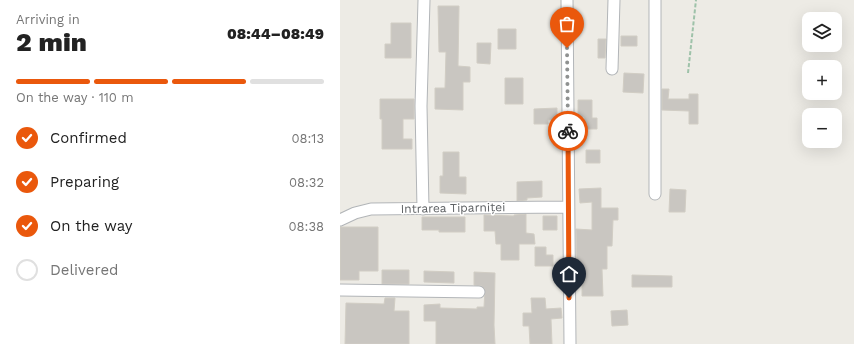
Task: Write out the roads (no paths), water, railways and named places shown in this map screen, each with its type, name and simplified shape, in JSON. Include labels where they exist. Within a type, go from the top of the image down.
[{"type":"street","points":[[423,209],[421,106],[424,0]]},
{"type":"street","points":[[567,0],[570,344]]},
{"type":"street","points":[[612,69],[614,0]]},
{"type":"street","points":[[655,0],[655,194]]},
{"type":"street","name":"Intrarea Tiparniței","points":[[340,220],[355,213],[371,209],[568,207]]},
{"type":"street","points":[[340,290],[479,292]]}]
